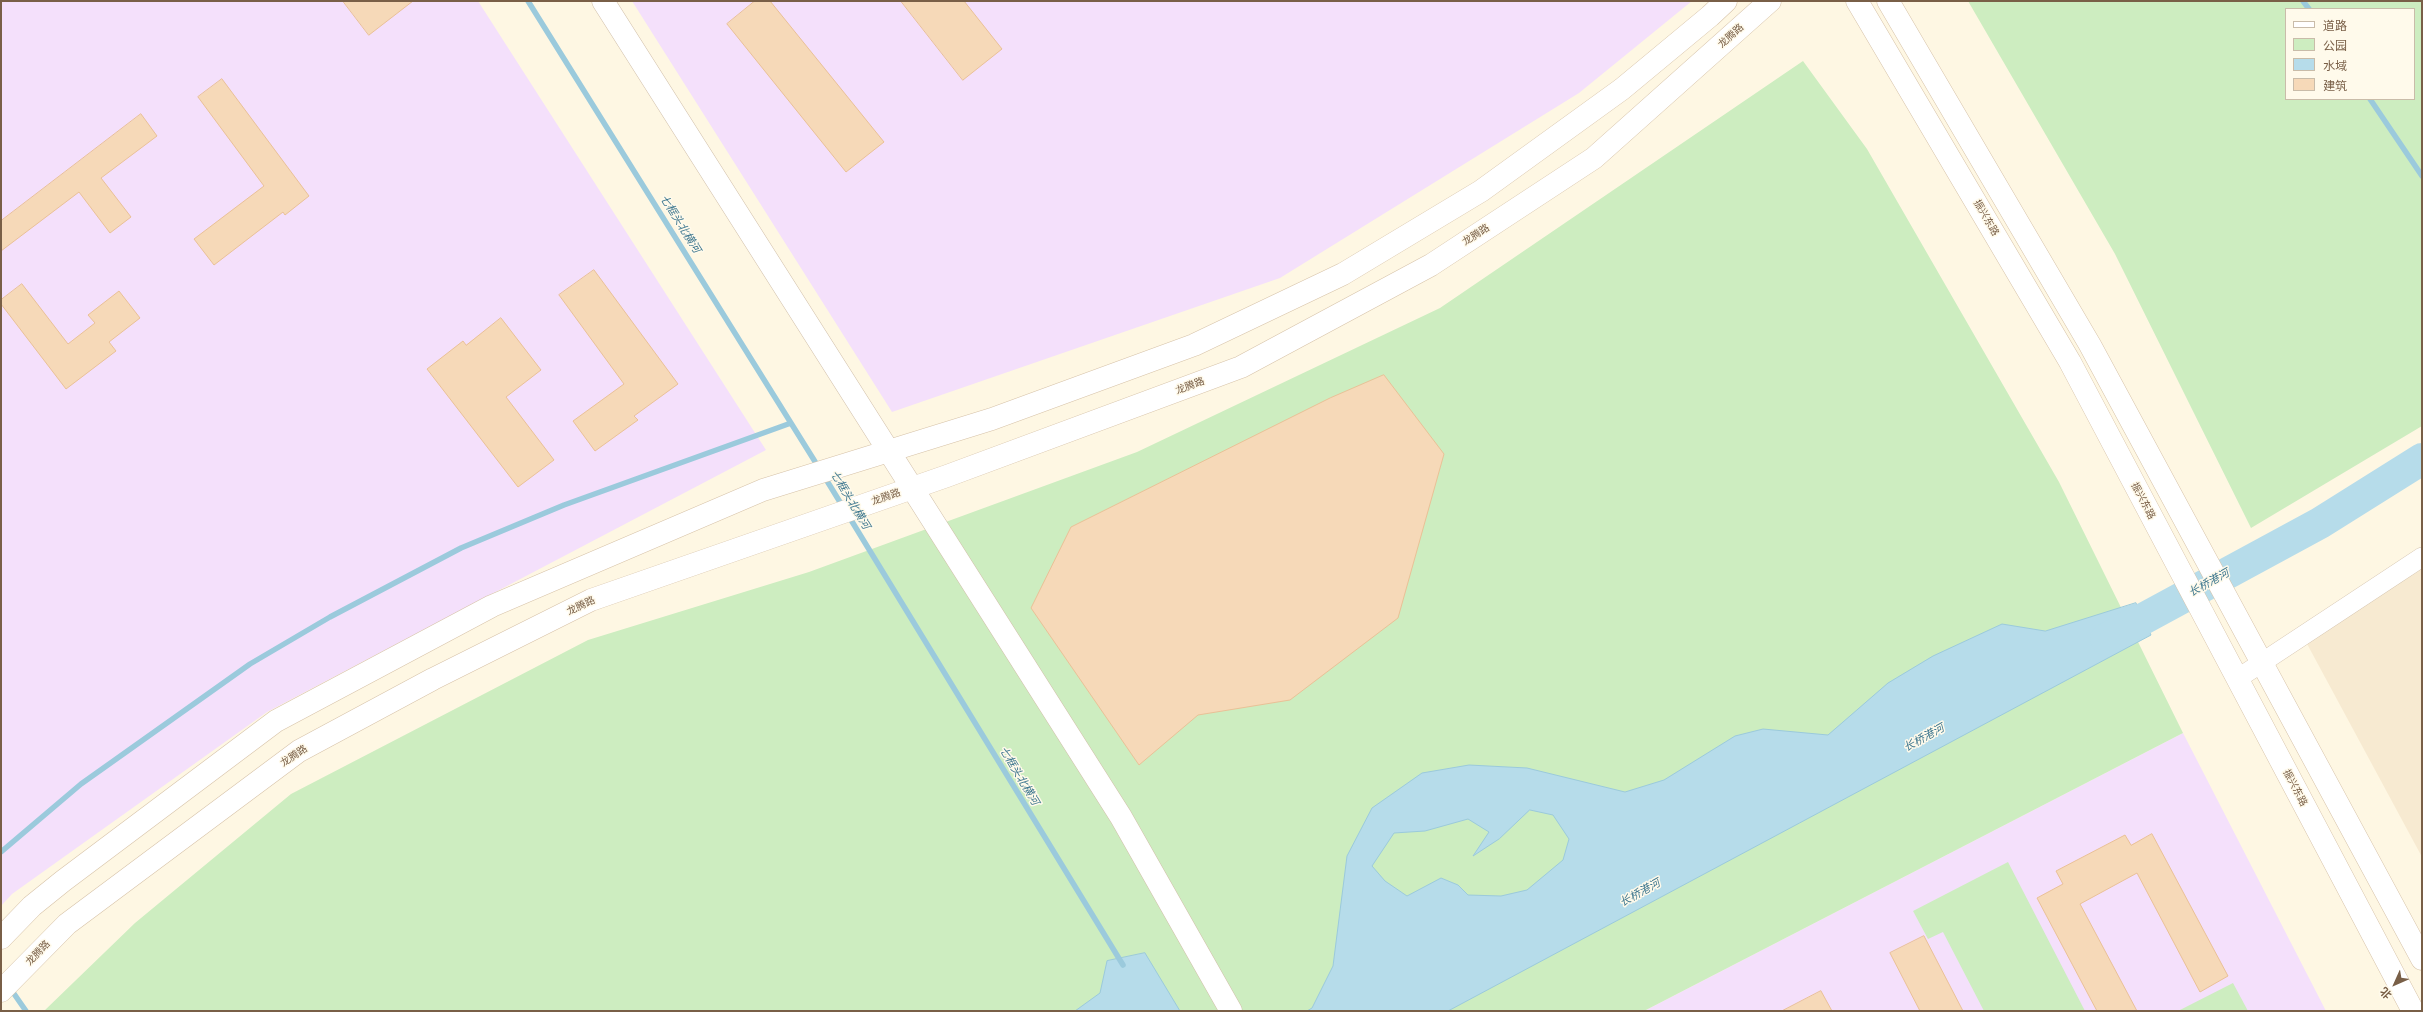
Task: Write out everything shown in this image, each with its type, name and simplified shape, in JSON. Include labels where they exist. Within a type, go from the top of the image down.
[{"type":"main road","points":[[603,1],[886,452],[1121,817],[1231,1011]]},
{"type":"main road","points":[[1,938],[32,906],[276,721],[492,606],[763,490],[992,419],[1194,345],[1342,274],[1481,191],[1622,89],[1726,1]]},
{"type":"main road","name":"龙腾路","points":[[1,991],[67,924],[299,751],[434,679],[591,600],[910,489],[1241,367],[1431,266],[1594,158],[1770,1]]},
{"type":"main road","name":"振兴东路","points":[[1857,1],[2070,362],[2413,1011]]},
{"type":"main road","points":[[1888,1],[2090,345],[2422,959]]},
{"type":"street","points":[[2237,679],[2422,557]]},
{"type":"shaded area","points":[[1,1],[478,1],[766,450],[267,712],[12,894],[1,906]]},
{"type":"shaded area","points":[[632,1],[1692,1],[1579,93],[1280,278],[892,412]]},
{"type":"shaded area","points":[[2422,569],[2422,857],[2306,642]]},
{"type":"shaded area","points":[[2183,733],[2326,1011],[1644,1011]]},
{"type":"green space","points":[[1968,1],[2422,1],[2422,426],[2251,528],[2115,254]]},
{"type":"green space","points":[[1803,61],[1867,149],[2059,482],[2183,733],[1644,1011],[44,1011],[135,923],[291,794],[588,640],[809,572],[1137,452],[1440,308]]},
{"type":"green space","points":[[2008,862],[2085,1011],[1984,1011],[1943,932],[1928,939],[1913,911]]},
{"type":"green space","points":[[2233,983],[2248,1011],[2178,1011]]},
{"type":"water","points":[[2136,603],[2151,635],[1448,1011],[1307,1011],[1312,1008],[1333,966],[1347,856],[1372,808],[1422,773],[1469,765],[1527,768],[1625,792],[1664,780],[1735,736],[1763,729],[1828,735],[1888,683],[1933,656],[2002,624],[2045,631]],"holes":[[[1530,810],[1553,815],[1569,839],[1563,860],[1527,890],[1501,896],[1468,895],[1458,885],[1441,878],[1407,896],[1385,881],[1372,866],[1394,833],[1425,831],[1468,819],[1489,832],[1473,856],[1499,839]]]},
{"type":"water","points":[[1145,953],[1180,1011],[1075,1011],[1100,993],[1107,961]]},
{"type":"building","points":[[343,1],[413,1],[369,35]]},
{"type":"building","points":[[755,1],[770,1],[884,142],[846,172],[727,24]]},
{"type":"building","points":[[901,1],[964,1],[1002,49],[963,80]]},
{"type":"building","points":[[222,79],[309,196],[285,215],[283,212],[214,265],[194,239],[264,186],[198,97]]},
{"type":"building","points":[[141,114],[157,136],[101,178],[131,217],[110,233],[79,192],[1,251],[1,221]]},
{"type":"building","points":[[594,270],[678,384],[634,416],[638,420],[595,451],[573,421],[624,384],[559,295]]},
{"type":"building","points":[[22,284],[68,344],[95,323],[88,315],[119,291],[140,318],[109,342],[116,351],[66,389],[1,304],[1,300]]},
{"type":"building","points":[[501,318],[541,370],[506,397],[554,460],[518,487],[427,369],[463,341],[466,345]]},
{"type":"building","points":[[1384,375],[1444,454],[1398,618],[1290,700],[1198,715],[1139,765],[1031,608],[1071,527],[1330,398]]},
{"type":"building","points":[[2152,834],[2228,976],[2200,992],[2137,873],[2080,904],[2137,1011],[2097,1011],[2037,898],[2063,884],[2056,871],[2125,835],[2131,845]]},
{"type":"building","points":[[1924,936],[1963,1011],[1920,1011],[1890,953]]},
{"type":"building","points":[[1821,991],[1832,1011],[1782,1011]]},
{"type":"waterway","name":"七框头北横河","points":[[528,1],[819,468]]},
{"type":"waterway","points":[[2303,1],[2308,8]]},
{"type":"waterway","points":[[2371,100],[2422,176]]},
{"type":"waterway","points":[[1,852],[81,784],[250,664],[330,617],[461,548],[564,505],[791,423]]},
{"type":"waterway","name":"长桥港河","points":[[2106,639],[2320,523],[2422,459]]},
{"type":"waterway","name":"七框头北横河","points":[[824,476],[843,507]]},
{"type":"waterway","name":"七框头北横河","points":[[848,515],[1123,965]]},
{"type":"waterway","points":[[10,988],[26,1011]]}]
